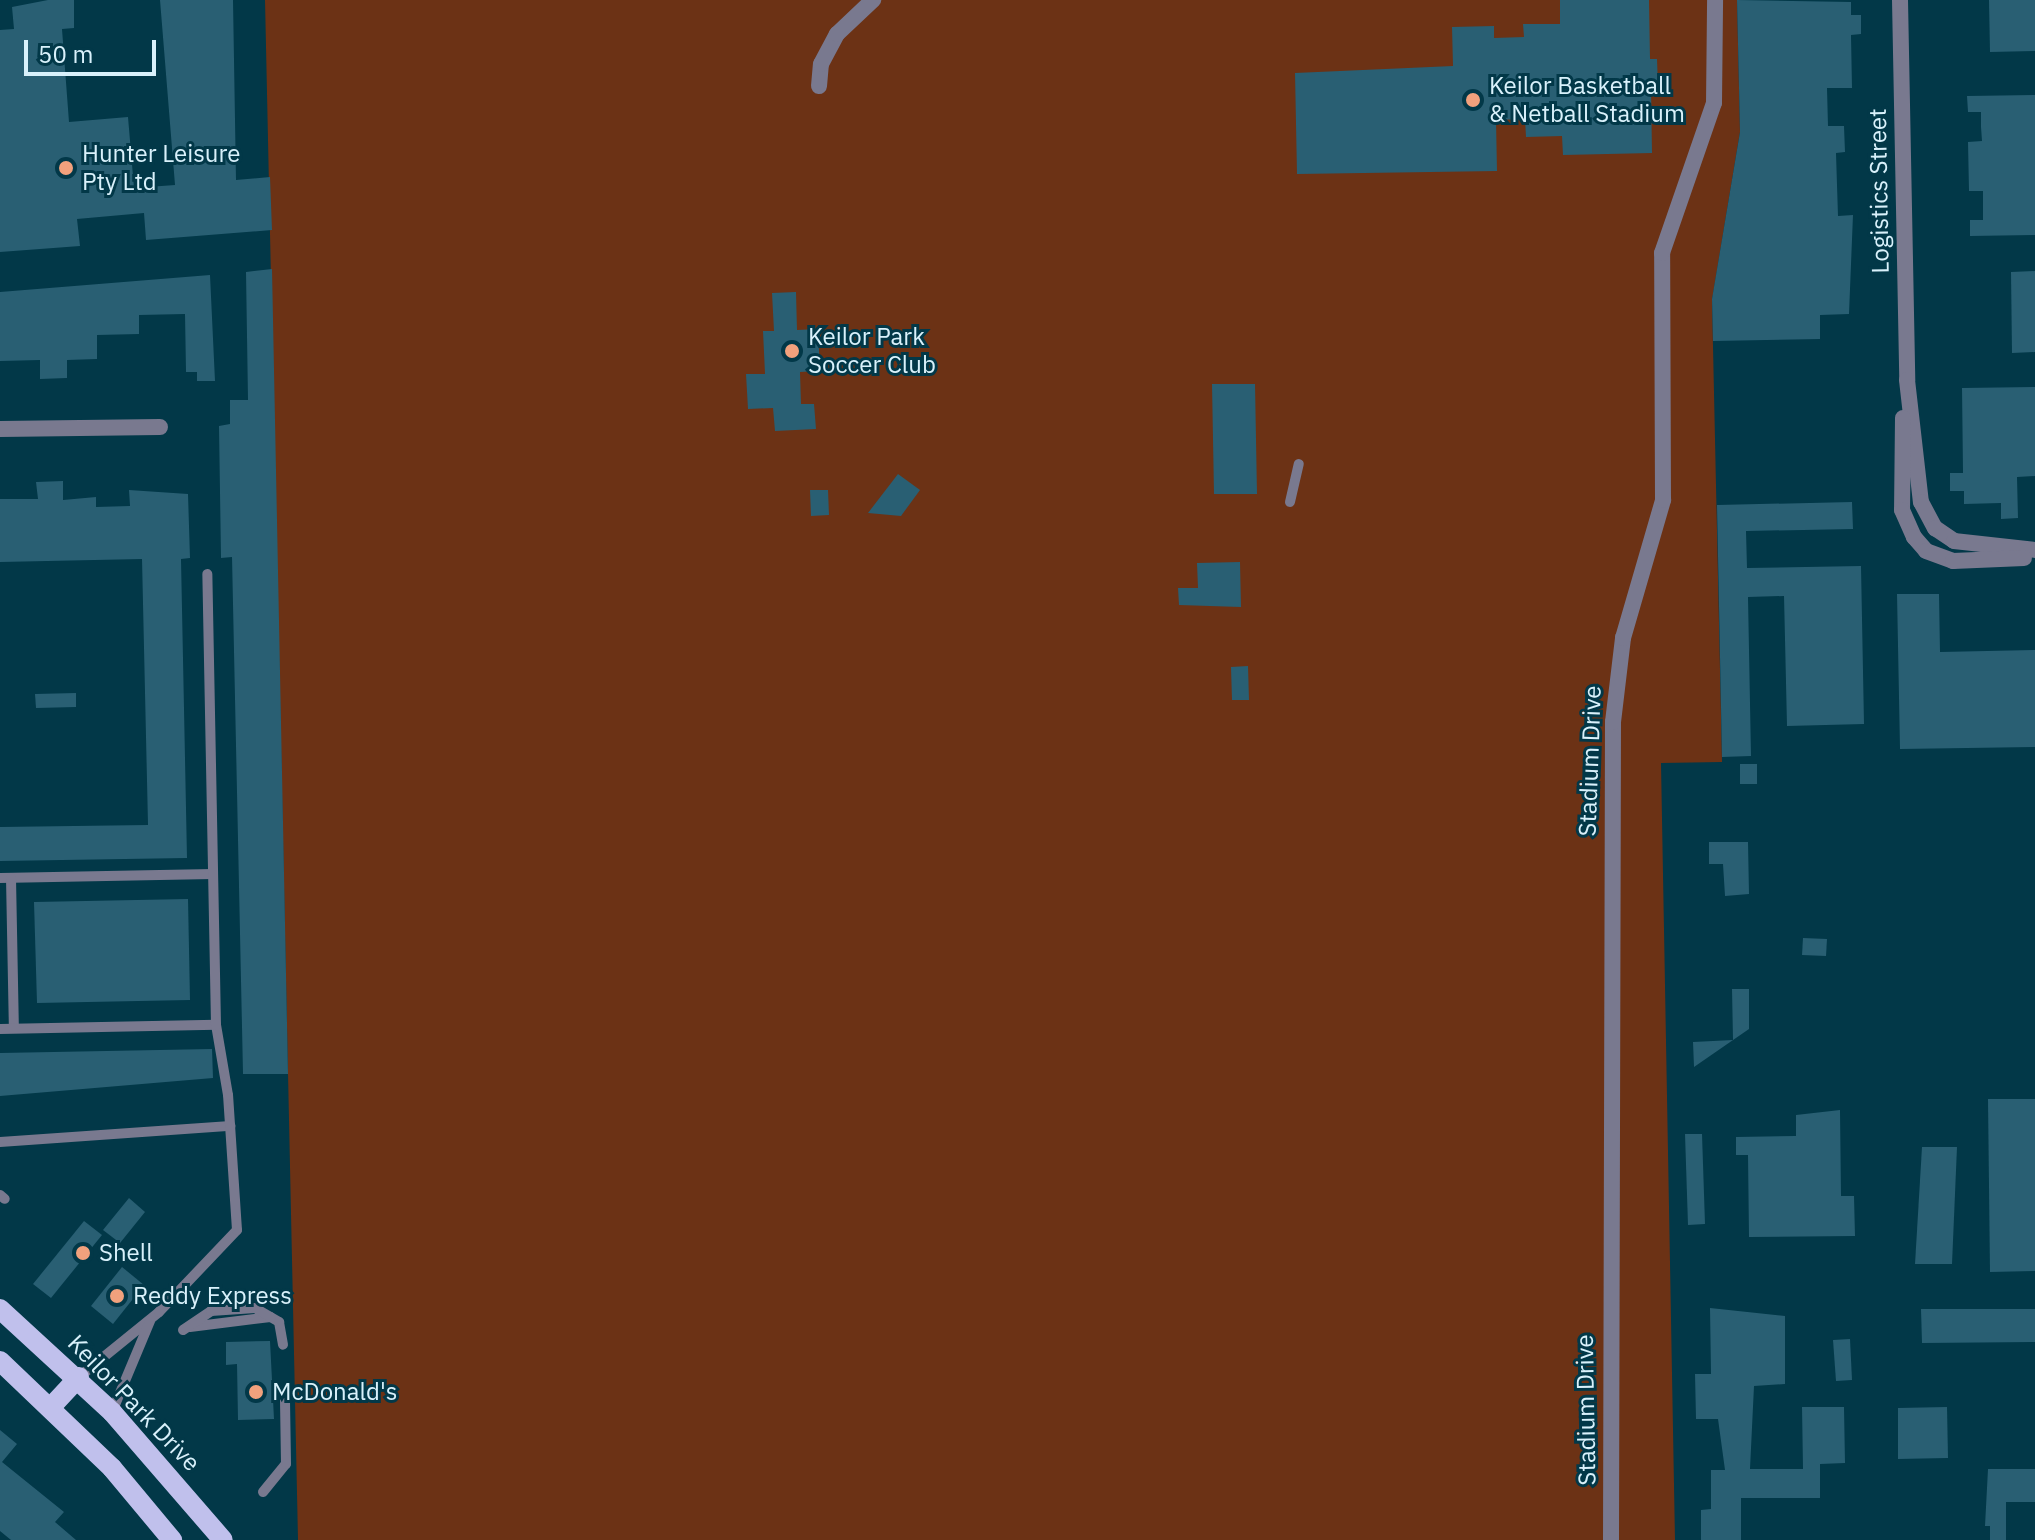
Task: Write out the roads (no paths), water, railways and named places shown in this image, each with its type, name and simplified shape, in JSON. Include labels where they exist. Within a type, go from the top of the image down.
[{"type":"main road","name":"Keilor Park Drive","points":[[0,1309],[79,1377],[223,1540]]},
{"type":"main road","points":[[0,1361],[51,1407],[172,1540]]},
{"type":"main road","points":[[51,1407],[79,1377]]},
{"type":"street","points":[[819,86],[821,64],[837,34],[873,0]]},
{"type":"street","name":"Stadium Drive","points":[[1611,1540],[1613,722],[1623,638],[1663,500],[1662,253],[1714,103],[1715,0]]},
{"type":"street","name":"Logistics Street","points":[[1900,0],[1907,380],[1901,496],[1914,537],[1926,551],[1953,561],[2035,557]]},
{"type":"street","name":"Logistics Street","points":[[1907,380],[1918,487],[1935,528],[1966,545],[2035,550]]},
{"type":"street","points":[[0,429],[160,427]]},
{"type":"lane","points":[[1290,502],[1299,464]]},
{"type":"lane","points":[[79,1377],[153,1316],[237,1230],[230,1126],[216,1025],[207,574]]},
{"type":"lane","points":[[14,1028],[6,878],[213,874]]},
{"type":"lane","points":[[0,1029],[216,1025]]},
{"type":"lane","points":[[0,1142],[230,1126]]},
{"type":"lane","points":[[183,1330],[218,1310],[255,1308],[279,1322],[283,1345]]},
{"type":"lane","points":[[112,1412],[153,1316]]},
{"type":"lane","points":[[263,1492],[286,1464],[285,1397]]},
{"type":"place","name":"Keilor Basketball & Netball Stadium","points":[[1473,100]]},
{"type":"place","name":"Hunter Leisure Pty Ltd","points":[[66,168]]},
{"type":"place","name":"Keilor Park Soccer Club","points":[[792,351]]},
{"type":"place","name":"Shell","points":[[83,1253]]},
{"type":"place","name":"Reddy Express","points":[[117,1296]]},
{"type":"place","name":"McDonald's","points":[[256,1392]]}]
